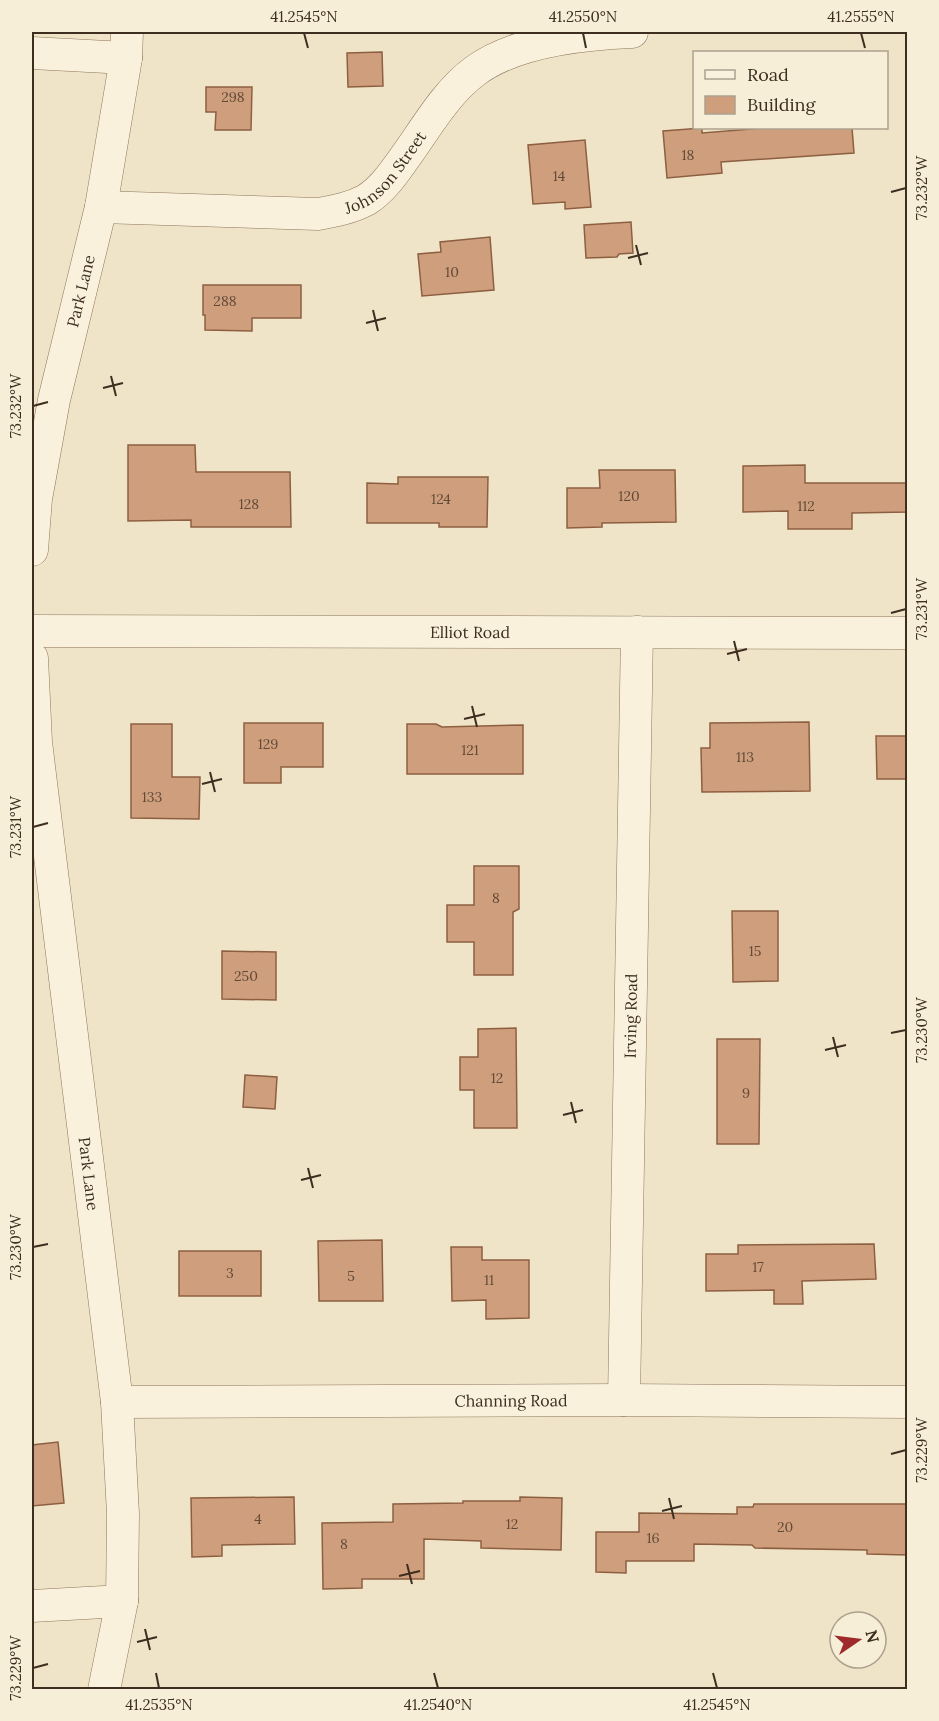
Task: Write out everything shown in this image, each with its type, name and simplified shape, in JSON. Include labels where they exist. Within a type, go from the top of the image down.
[{"type":"street","name":"Johnson Street","points":[[101,207],[318,214],[348,208],[368,199],[386,183],[450,94],[474,72],[500,55],[589,35],[632,32]]},
{"type":"street","name":"Park Lane","points":[[32,550],[36,499],[54,400],[101,207],[127,45]]},
{"type":"street","points":[[32,53],[127,45]]},
{"type":"street","name":"Elliot Road","points":[[32,631],[908,633]]},
{"type":"street","name":"Irving Road","points":[[624,1400],[637,632]]},
{"type":"street","name":"Park Lane","points":[[32,658],[34,742],[117,1402],[123,1514],[122,1601],[104,1689]]},
{"type":"street","name":"Channing Road","points":[[117,1402],[624,1400],[908,1402]]},
{"type":"street","points":[[32,1606],[122,1601]]},
{"type":"building","points":[[382,52],[383,86],[348,87],[347,53]]},
{"type":"building","points":[[206,87],[252,87],[251,130],[215,130],[216,112],[206,112]]},
{"type":"building","points":[[702,129],[702,133],[752,129],[852,129],[854,153],[721,162],[722,173],[667,178],[663,131]]},
{"type":"building","points":[[585,140],[591,207],[565,209],[565,202],[533,204],[528,145]]},
{"type":"building","points":[[631,222],[633,253],[619,254],[617,257],[586,258],[584,225]]},
{"type":"building","points":[[490,237],[494,290],[422,296],[418,254],[441,252],[440,242]]},
{"type":"building","points":[[203,285],[301,285],[301,318],[252,318],[252,331],[205,330]]},
{"type":"building","points":[[128,445],[195,445],[196,472],[290,472],[291,527],[191,527],[191,520],[128,521]]},
{"type":"building","points":[[805,465],[805,483],[908,483],[908,512],[852,513],[852,529],[788,529],[788,511],[743,512],[743,466]]},
{"type":"building","points":[[599,470],[675,470],[676,522],[602,523],[602,527],[567,528],[567,488],[600,488]]},
{"type":"building","points":[[398,477],[488,477],[487,527],[439,527],[439,523],[367,523],[367,483],[398,484]]},
{"type":"building","points":[[809,722],[810,791],[702,792],[701,748],[710,748],[710,723]]},
{"type":"building","points":[[244,723],[323,723],[323,767],[281,767],[281,783],[244,783]]},
{"type":"building","points":[[131,724],[172,724],[172,777],[200,777],[199,819],[131,818]]},
{"type":"building","points":[[407,724],[436,724],[442,727],[523,725],[523,774],[407,774]]},
{"type":"building","points":[[876,736],[908,736],[908,779],[877,779]]},
{"type":"building","points":[[474,866],[519,866],[519,909],[513,912],[513,975],[474,975],[474,942],[447,942],[447,905],[474,905]]},
{"type":"building","points":[[732,911],[778,911],[778,981],[733,982]]},
{"type":"building","points":[[222,951],[276,952],[276,1000],[222,999]]},
{"type":"building","points":[[516,1028],[517,1128],[474,1128],[474,1090],[460,1090],[460,1057],[478,1057],[478,1029]]},
{"type":"building","points":[[717,1039],[760,1039],[759,1144],[717,1144]]},
{"type":"building","points":[[245,1075],[277,1077],[275,1109],[243,1107]]},
{"type":"building","points":[[382,1240],[383,1301],[319,1301],[318,1241]]},
{"type":"building","points":[[874,1244],[876,1279],[802,1281],[803,1304],[774,1304],[774,1290],[706,1291],[706,1254],[738,1254],[738,1245]]},
{"type":"building","points":[[451,1247],[482,1247],[482,1260],[529,1260],[529,1318],[486,1319],[486,1300],[452,1301]]},
{"type":"building","points":[[179,1251],[261,1251],[261,1296],[179,1296]]},
{"type":"building","points":[[58,1442],[64,1503],[32,1506],[32,1445]]},
{"type":"building","points":[[294,1497],[295,1544],[222,1545],[222,1556],[192,1557],[191,1498]]},
{"type":"building","points":[[520,1497],[562,1498],[561,1550],[481,1548],[481,1541],[424,1539],[424,1579],[362,1579],[362,1588],[323,1589],[322,1523],[393,1522],[393,1504],[520,1501]]},
{"type":"building","points":[[754,1504],[908,1504],[908,1555],[867,1554],[867,1550],[755,1548],[752,1545],[694,1544],[694,1561],[626,1561],[626,1573],[596,1572],[596,1532],[639,1532],[639,1513],[737,1514],[737,1507],[753,1507]]}]
